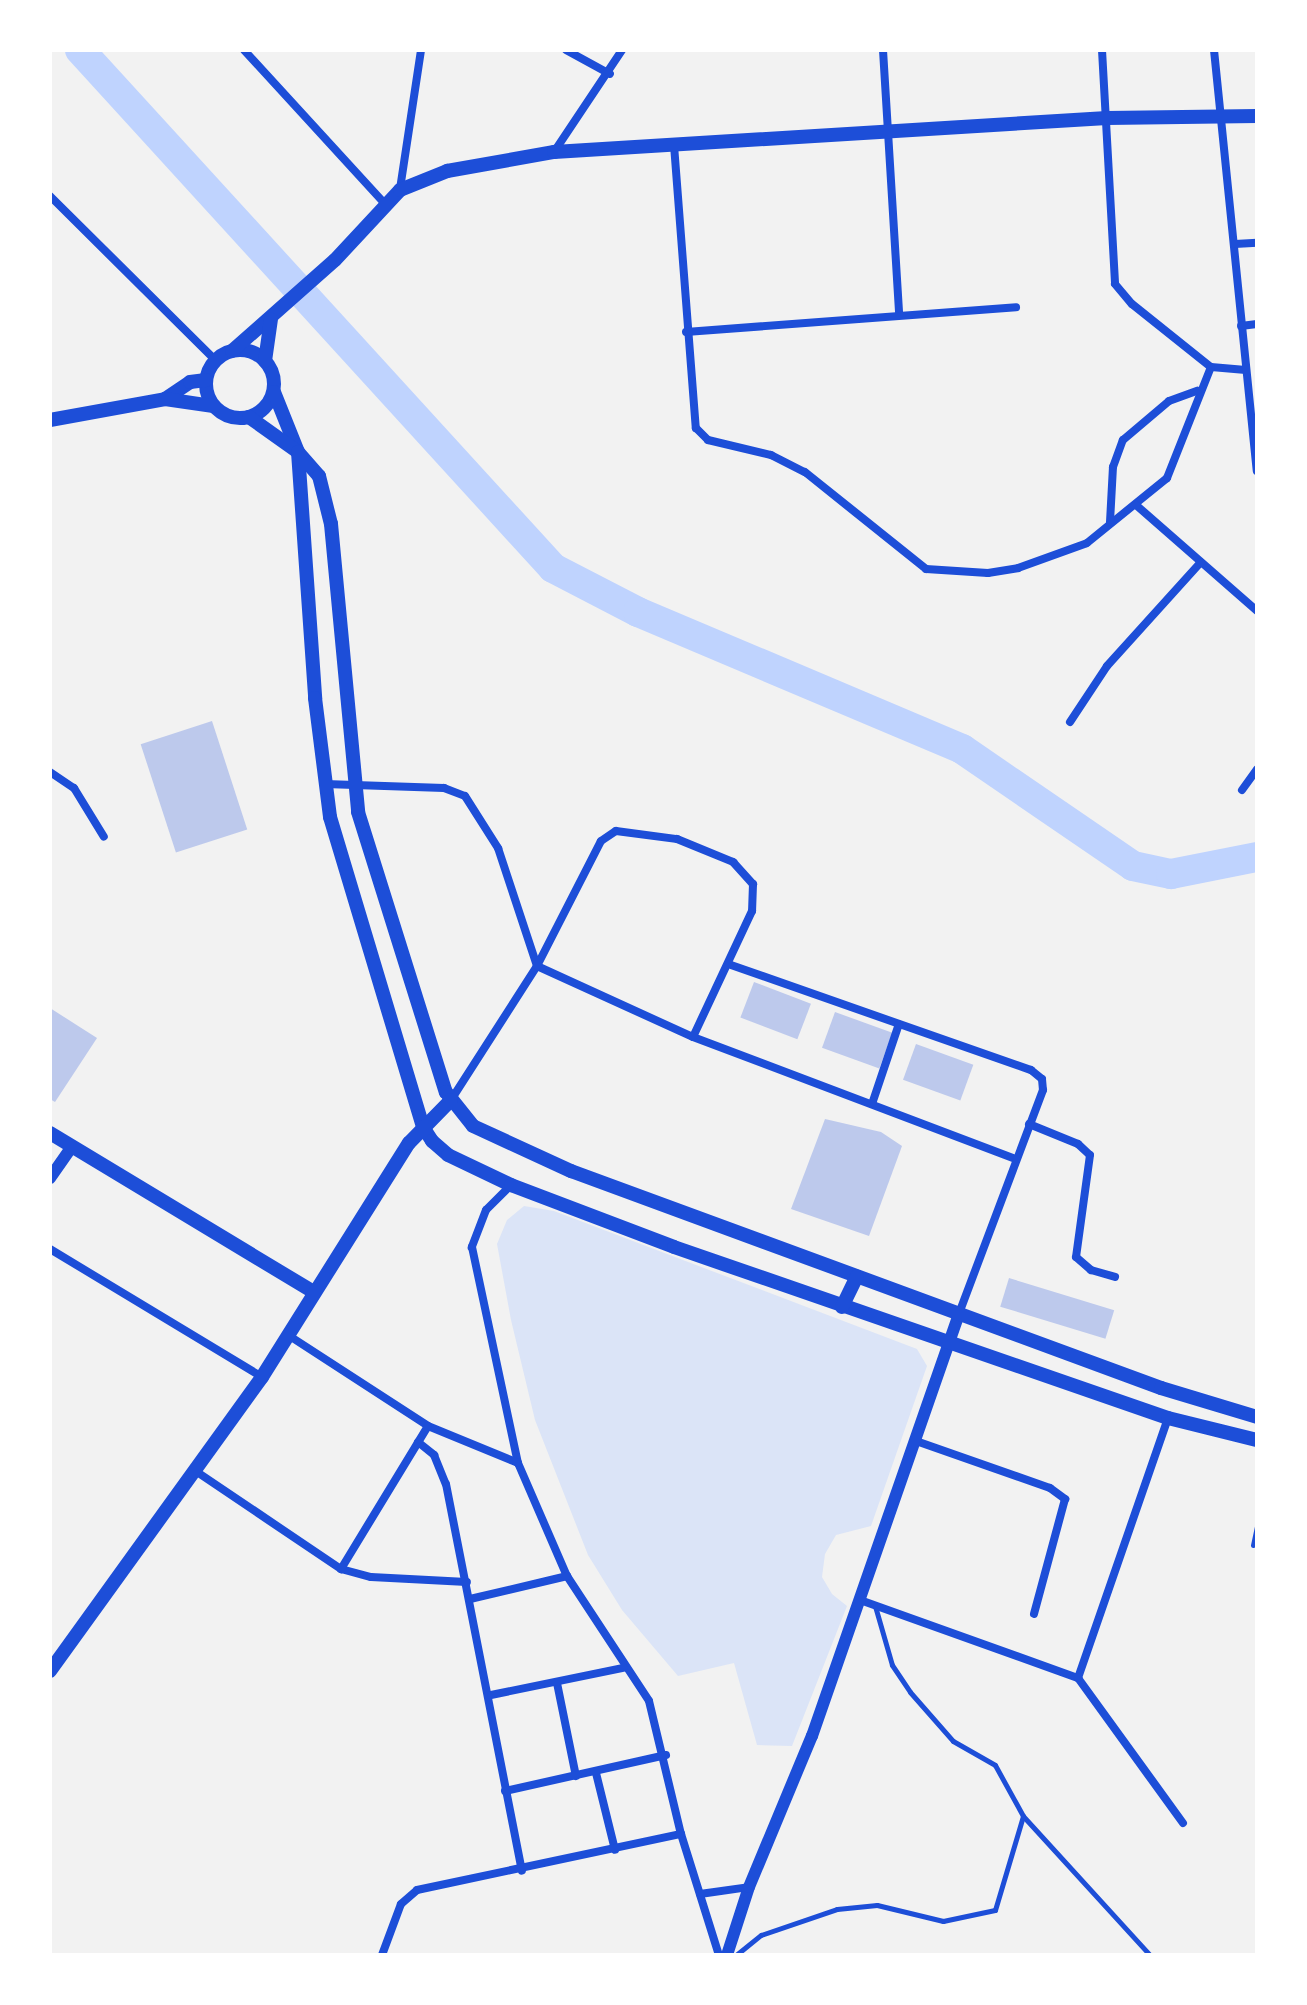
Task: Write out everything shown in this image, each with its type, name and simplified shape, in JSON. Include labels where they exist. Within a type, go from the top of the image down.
[{"type":"main road","points":[[213,406],[206,380],[215,360],[232,351],[271,319],[335,260],[400,190],[447,171],[554,152],[1107,118],[1220,120],[1257,116]]},
{"type":"main road","points":[[271,319],[265,361],[298,452],[324,784],[423,1127],[448,1155],[511,1185],[842,1307],[1168,1418],[1257,1440]]},
{"type":"main road","points":[[232,351],[250,351],[265,361]]},
{"type":"main road","points":[[165,399],[190,382],[206,380]]},
{"type":"main road","points":[[50,420],[165,399],[213,406],[233,418],[249,417],[263,410],[274,392]]},
{"type":"main road","points":[[249,417],[298,452],[319,476],[331,524],[358,812],[451,1100],[473,1126],[571,1171],[959,1314],[1257,1417]]},
{"type":"main road","points":[[50,1671],[197,1472],[423,1127],[451,1100]]},
{"type":"main road","points":[[50,1133],[314,1292]]},
{"type":"main road","points":[[842,1307],[857,1276]]},
{"type":"street","points":[[244,50],[386,205]]},
{"type":"street","points":[[400,190],[421,50]]},
{"type":"street","points":[[566,50],[610,74]]},
{"type":"street","points":[[554,152],[610,74],[622,50]]},
{"type":"street","points":[[883,50],[899,313]]},
{"type":"street","points":[[1102,50],[1115,284],[1132,304],[1211,367],[1246,370]]},
{"type":"street","points":[[1214,50],[1257,471]]},
{"type":"street","points":[[674,145],[692,415],[700,435],[771,455],[805,472],[926,569],[988,573],[1065,556],[1136,505],[1167,478],[1197,391],[1211,367]]},
{"type":"street","points":[[50,196],[215,360]]},
{"type":"street","points":[[1235,244],[1257,243]]},
{"type":"street","points":[[686,332],[899,313],[1016,307]]},
{"type":"street","points":[[1241,326],[1257,324]]},
{"type":"street","points":[[1110,522],[1113,467],[1123,440],[1169,401],[1197,391]]},
{"type":"street","points":[[1136,505],[1257,610]]},
{"type":"street","points":[[1070,722],[1107,666],[1201,562]]},
{"type":"street","points":[[1242,790],[1257,769]]},
{"type":"street","points":[[50,772],[74,788],[104,837]]},
{"type":"street","points":[[324,784],[353,781],[444,788],[465,796],[498,848],[537,966],[693,1037],[1013,1158]]},
{"type":"street","points":[[451,1100],[537,966],[601,841],[623,830],[677,839],[733,862],[747,875],[756,894],[731,965],[693,1037]]},
{"type":"street","points":[[727,1955],[749,1887],[812,1736],[1013,1158],[1043,1090],[1039,1076],[731,965]]},
{"type":"street","points":[[872,1104],[899,1024]]},
{"type":"street","points":[[1029,1124],[1078,1144],[1090,1155],[1076,1257],[1091,1270],[1115,1277]]},
{"type":"street","points":[[50,1178],[72,1146]]},
{"type":"street","points":[[511,1185],[486,1210],[472,1247],[518,1463],[567,1576],[623,1668],[649,1701],[666,1755],[681,1834],[719,1955]]},
{"type":"street","points":[[50,1249],[262,1377]]},
{"type":"street","points":[[288,1335],[428,1426],[518,1463]]},
{"type":"street","points":[[1078,1678],[1168,1418]]},
{"type":"street","points":[[341,1569],[428,1426]]},
{"type":"street","points":[[916,1441],[1050,1488],[1065,1499],[1034,1614]]},
{"type":"street","points":[[418,1442],[434,1455],[443,1474],[491,1695],[505,1791],[522,1871]]},
{"type":"street","points":[[197,1472],[341,1569],[371,1577],[467,1582]]},
{"type":"street","points":[[470,1599],[567,1576]]},
{"type":"street","points":[[860,1600],[1078,1678],[1183,1823]]},
{"type":"street","points":[[491,1695],[623,1668]]},
{"type":"street","points":[[557,1683],[576,1776]]},
{"type":"street","points":[[505,1791],[666,1755]]},
{"type":"street","points":[[596,1773],[615,1850]]},
{"type":"street","points":[[382,1955],[408,1895],[453,1880],[522,1871],[681,1834]]},
{"type":"street","points":[[700,1894],[749,1887]]},
{"type":"lane","points":[[1253,1545],[1257,1526]]},
{"type":"lane","points":[[875,1606],[892,1665],[910,1692],[953,1741],[995,1765],[1023,1816],[1150,1955]]},
{"type":"lane","points":[[736,1955],[761,1935],[837,1909],[877,1905],[943,1921],[995,1910],[1023,1816]]},
{"type":"shaded area","points":[[524,1206],[554,1211],[917,1349],[927,1366],[871,1526],[836,1535],[825,1554],[822,1577],[832,1594],[847,1606],[792,1746],[757,1745],[734,1663],[678,1676],[622,1610],[588,1555],[535,1420],[497,1244],[507,1220]]},
{"type":"building","points":[[212,721],[247,829],[176,853],[141,744]]},
{"type":"building","points":[[754,982],[811,1004],[797,1039],[740,1017]]},
{"type":"building","points":[[50,1008],[97,1038],[55,1102],[50,1099]]},
{"type":"building","points":[[835,1012],[892,1033],[879,1069],[822,1048]]},
{"type":"building","points":[[916,1044],[973,1065],[960,1101],[903,1080]]},
{"type":"building","points":[[825,1119],[881,1132],[902,1146],[869,1236],[791,1209]]},
{"type":"building","points":[[1009,1278],[1114,1310],[1105,1339],[1000,1307]]},
{"type":"waterway","points":[[80,50],[553,568],[638,612],[962,749],[1133,866],[1171,874],[1257,857]]}]
